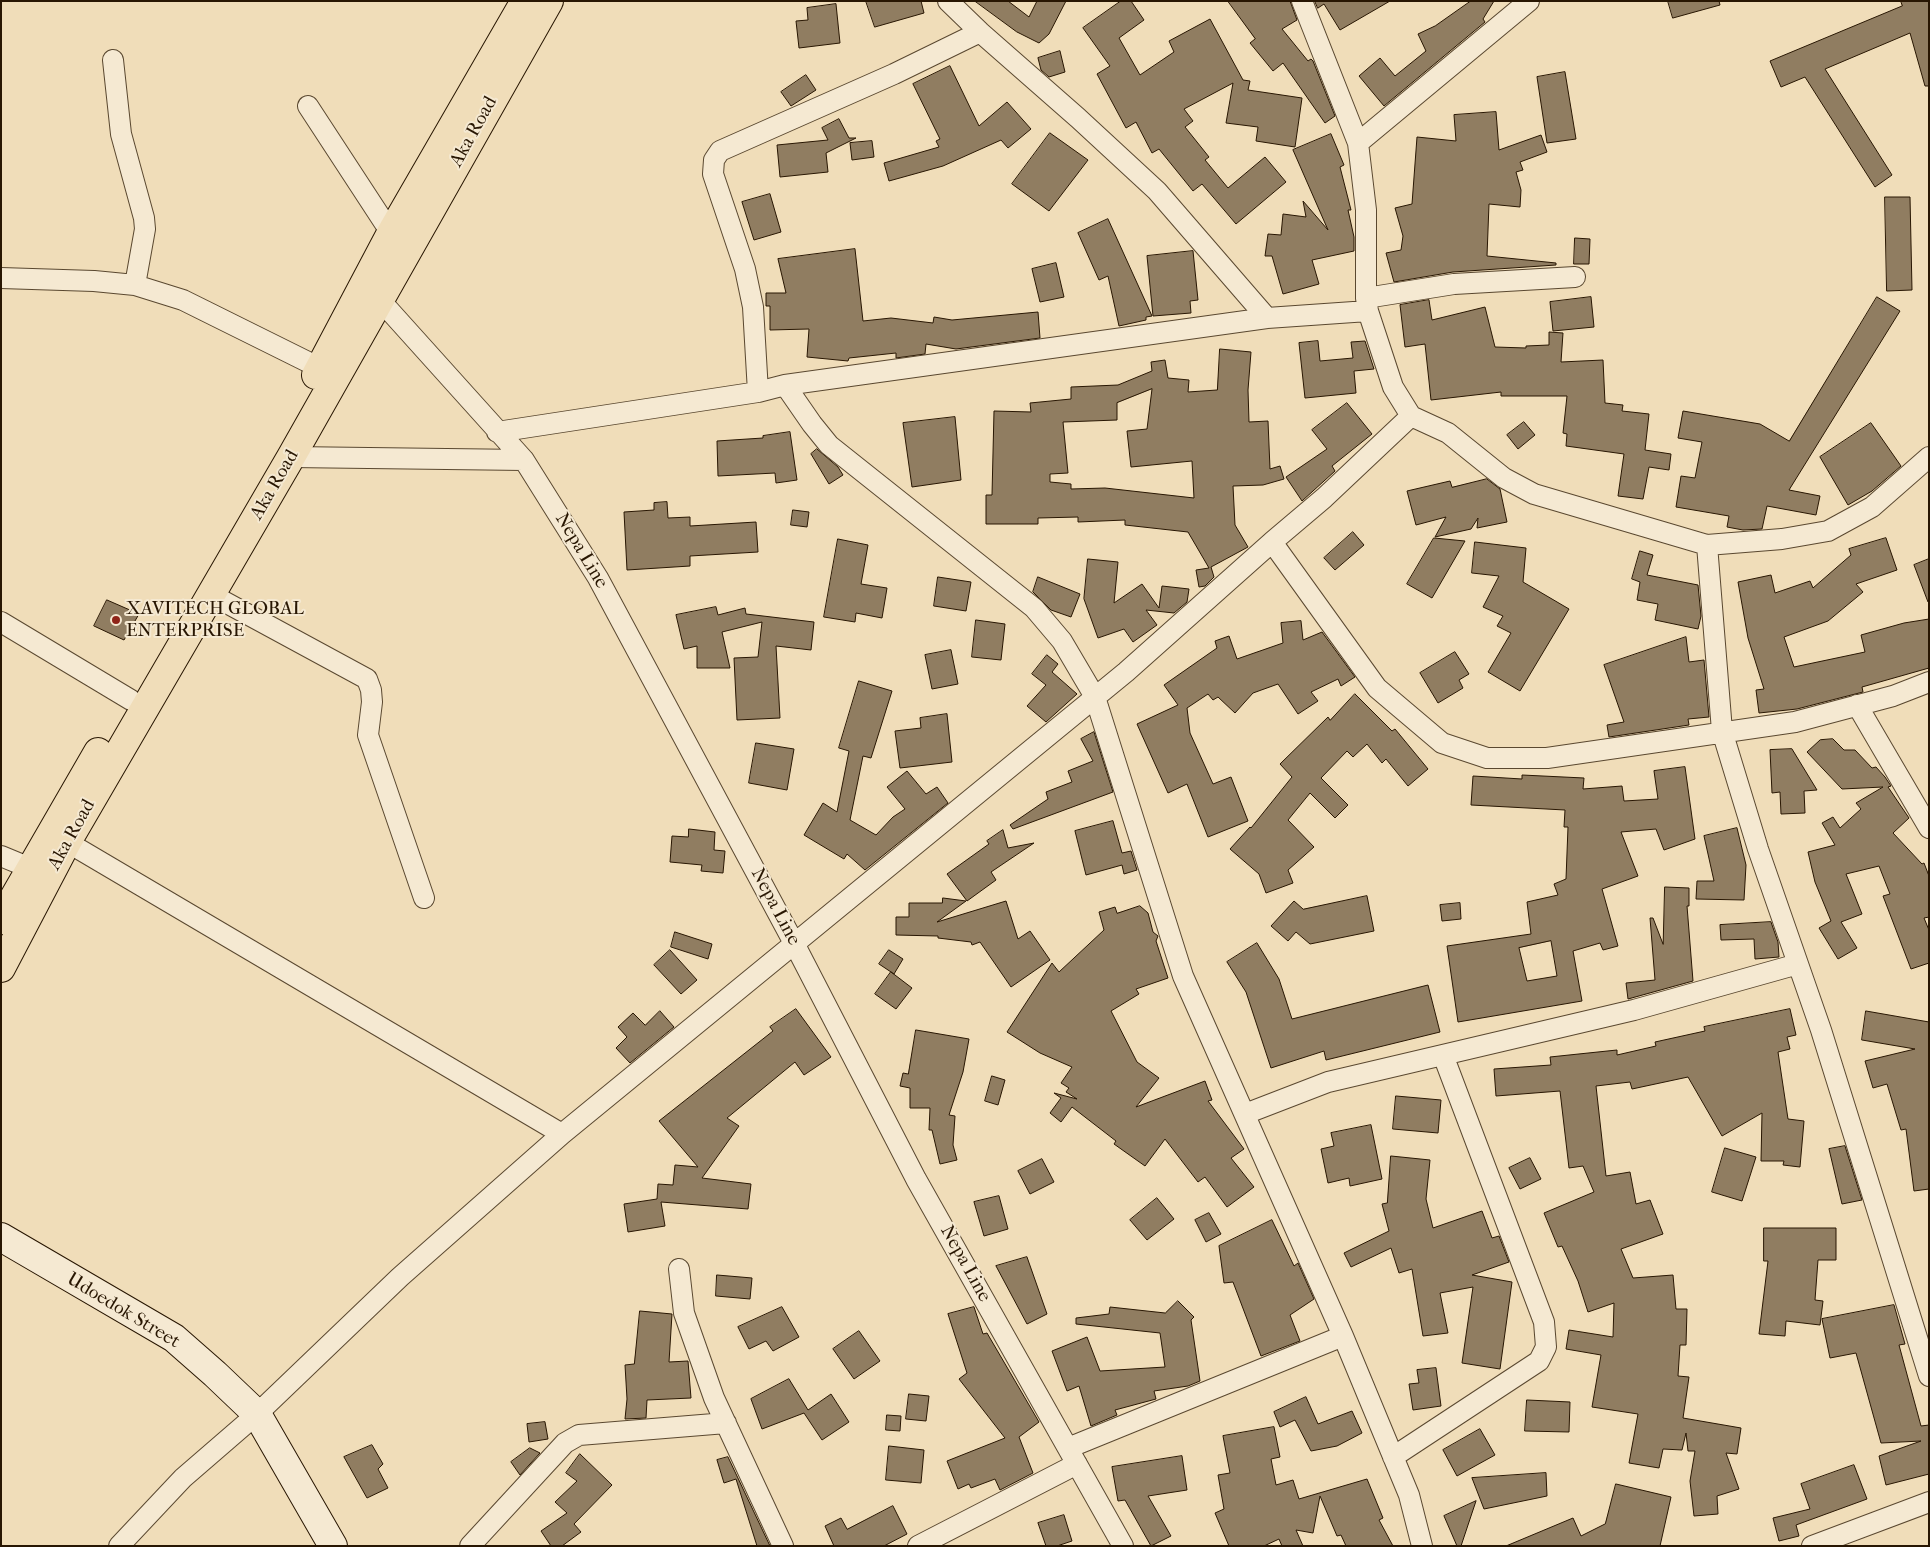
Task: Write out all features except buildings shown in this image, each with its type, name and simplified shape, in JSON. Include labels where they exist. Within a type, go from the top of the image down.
[{"type":"main road","name":"Aka Road","points":[[1,920],[76,788],[131,700],[320,368],[391,233],[524,1]]},
{"type":"main road","name":"Aka Road","points":[[1,968],[68,842],[174,654],[212,595],[548,1]]},
{"type":"street","points":[[948,1],[1157,191],[1267,318]]},
{"type":"street","points":[[1302,1],[1358,143],[1366,210],[1367,304],[1393,388],[1411,416],[1448,433],[1504,478],[1534,494],[1708,545],[1782,539],[1828,531],[1872,507],[1929,457]]},
{"type":"street","points":[[1358,143],[1529,1]]},
{"type":"street","points":[[758,392],[753,307],[745,269],[713,174],[714,160],[720,151],[894,74],[980,32]]},
{"type":"street","points":[[113,60],[121,134],[144,218],[145,229],[135,285]]},
{"type":"street","points":[[308,106],[391,233]]},
{"type":"street","points":[[497,432],[758,392],[785,385],[1367,304],[1454,284],[1575,277]]},
{"type":"street","points":[[1,278],[94,281],[135,285],[183,300],[320,368]]},
{"type":"street","name":"Nepa Line","points":[[380,300],[524,460],[598,578],[795,945],[916,1179],[1123,1546]]},
{"type":"street","points":[[785,385],[829,445],[1034,608],[1062,640],[1096,697],[1183,976],[1343,1336],[1409,1494],[1422,1546]]},
{"type":"street","points":[[119,1546],[183,1478],[257,1414],[400,1277],[562,1134],[795,945],[967,800],[1096,697],[1324,498],[1411,416]]},
{"type":"street","points":[[291,457],[524,460]]},
{"type":"street","points":[[1272,542],[1377,688],[1442,743],[1487,758],[1547,758],[1722,731],[1795,722],[1893,696],[1929,682]]},
{"type":"street","points":[[1708,545],[1722,731],[1758,849],[1798,964],[1929,1376]]},
{"type":"street","points":[[212,595],[367,679],[372,690],[372,718],[368,735],[424,898]]},
{"type":"street","points":[[1,622],[131,700]]},
{"type":"street","points":[[1857,705],[1929,828]]},
{"type":"street","points":[[68,842],[562,1134]]},
{"type":"street","points":[[1,856],[30,868]]},
{"type":"street","points":[[1245,1114],[1328,1082],[1634,1010],[1798,964]]},
{"type":"street","points":[[1393,1456],[1539,1362],[1546,1347],[1544,1322],[1443,1055]]},
{"type":"street","name":"Udoedok Street","points":[[1,1237],[174,1338],[257,1414],[333,1546]]},
{"type":"street","points":[[679,1269],[684,1313],[726,1423],[783,1546]]},
{"type":"street","points":[[918,1546],[948,1538],[1073,1456],[1343,1336]]},
{"type":"street","points":[[470,1546],[565,1443],[579,1435],[726,1423]]},
{"type":"street","points":[[1812,1546],[1929,1502]]},
{"type":"place","name":"XAVITECH GLOBAL ENTERPRISE","points":[[116,620]]}]
